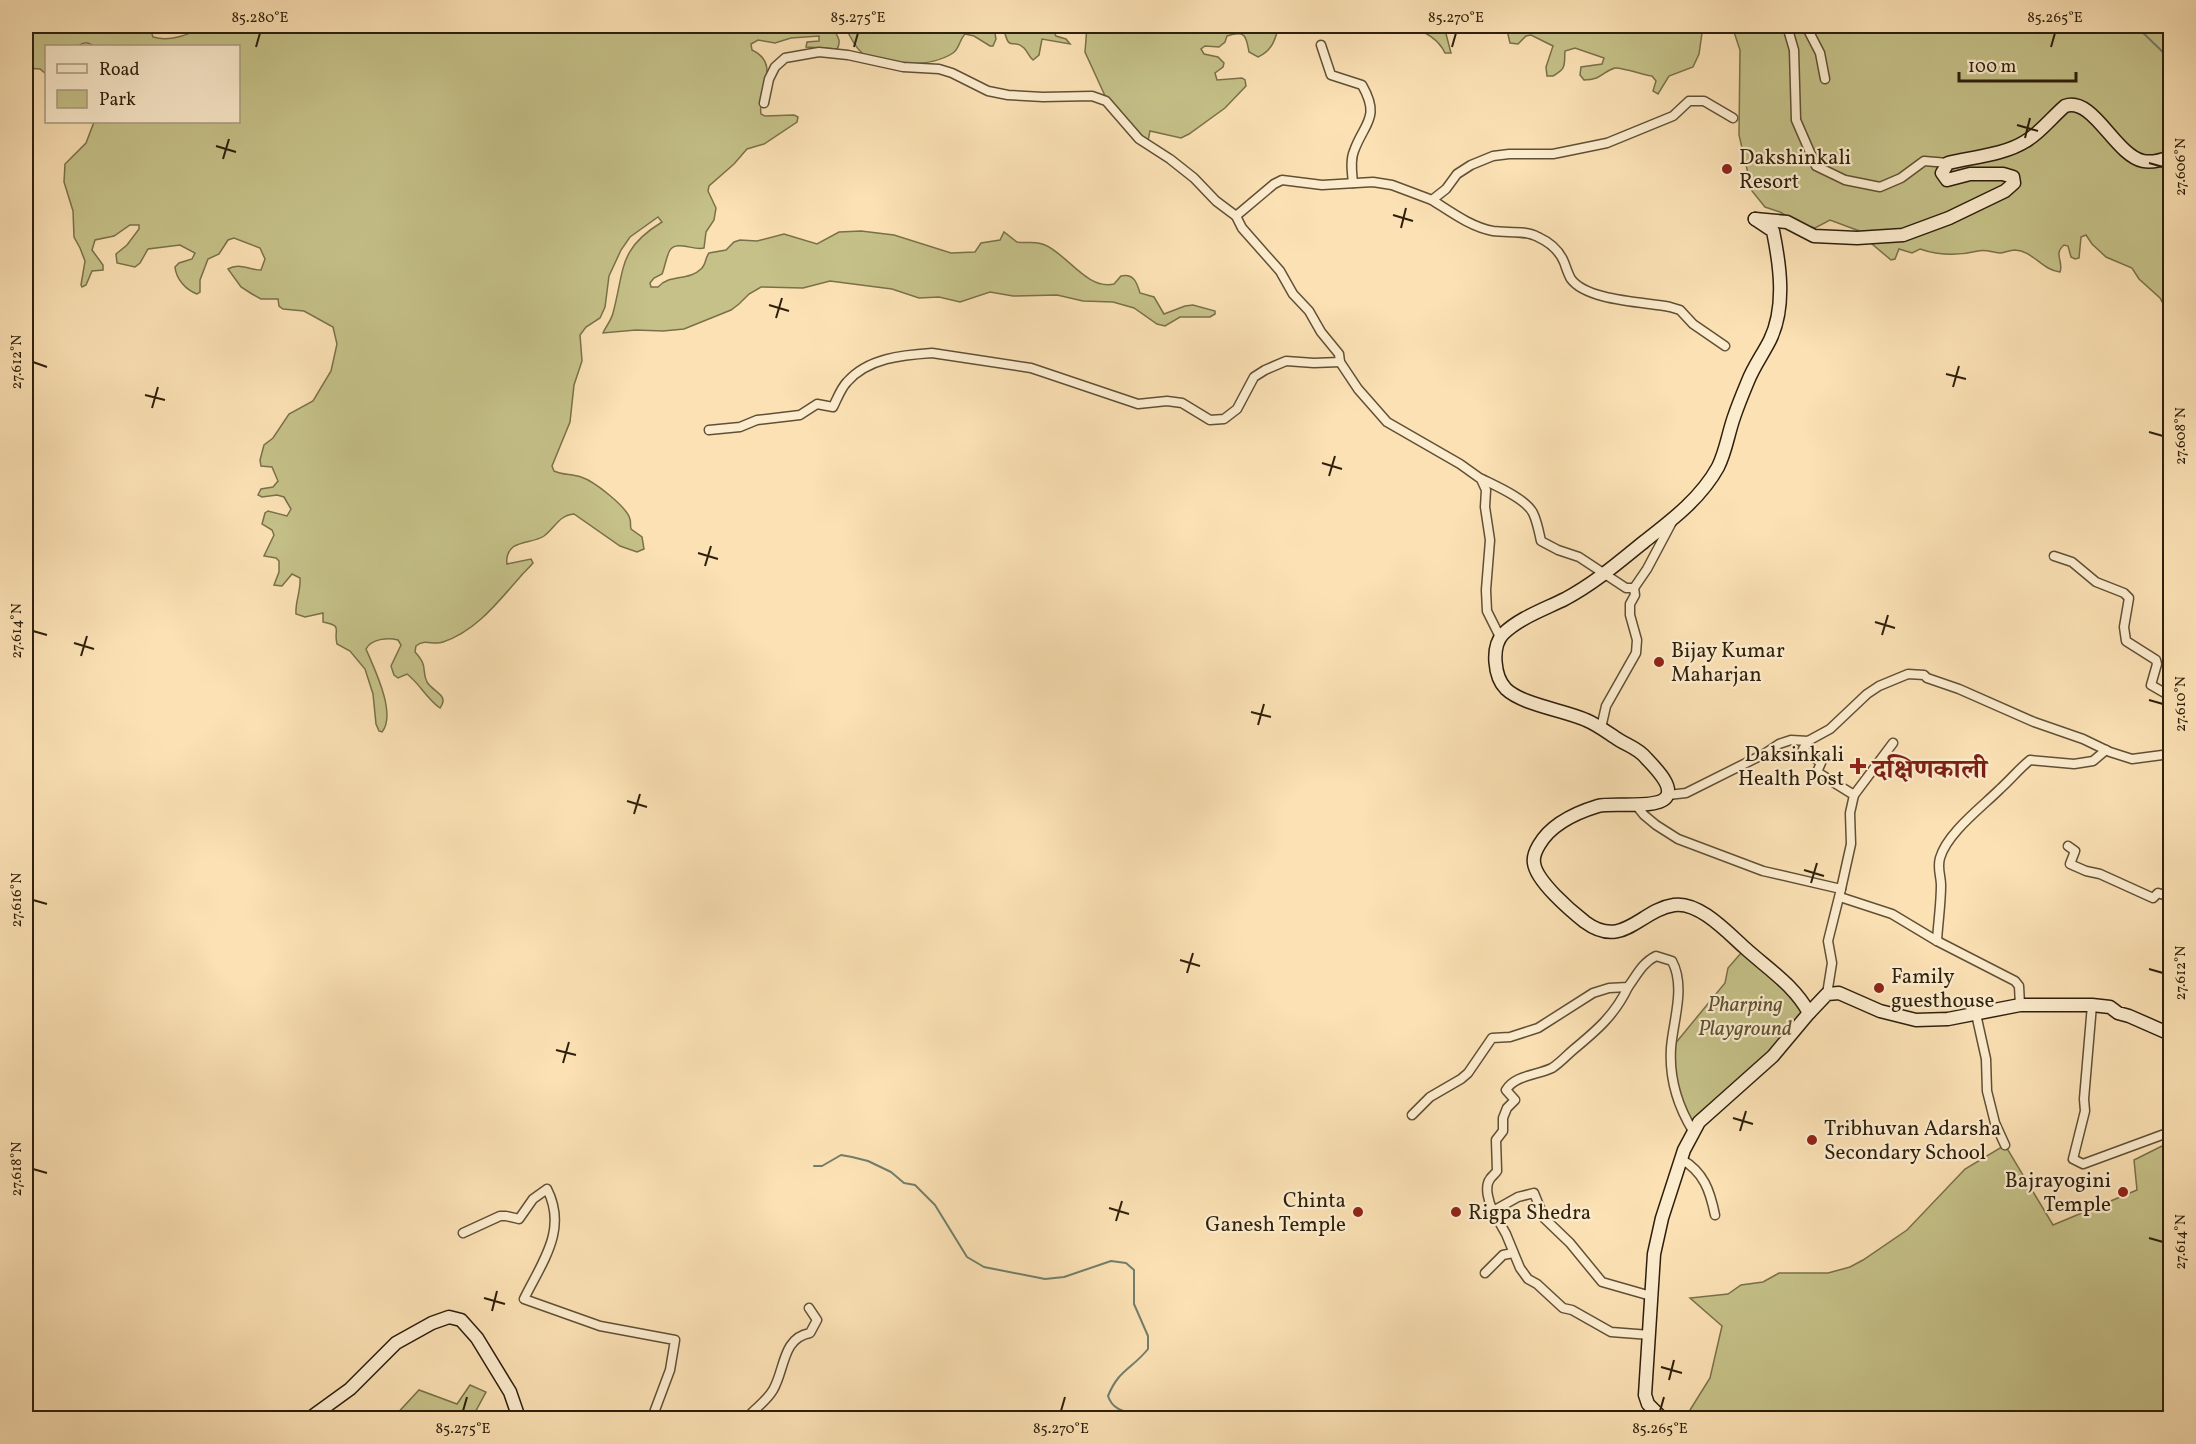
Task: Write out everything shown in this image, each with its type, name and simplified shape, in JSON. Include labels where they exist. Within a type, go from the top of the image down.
[{"type":"main road","points":[[1809,1013],[1801,1000],[1777,974],[1726,930],[1689,906],[1675,904],[1614,933],[1600,931],[1586,922],[1546,884],[1537,873],[1533,862],[1536,850],[1543,838],[1562,821],[1599,806],[1616,803],[1636,805],[1655,803],[1665,799],[1668,795],[1668,786],[1641,751],[1584,719],[1540,705],[1506,688],[1498,676],[1496,666],[1496,648],[1500,637],[1518,622],[1576,593],[1606,573],[1674,519],[1704,488],[1716,470],[1726,450],[1733,418],[1749,378],[1770,339],[1776,322],[1780,268],[1773,231],[1755,219],[1787,222],[1814,236],[1857,238],[1900,235],[1940,222],[2005,190],[2014,183],[2013,177],[2003,174],[1967,175],[1947,180],[1942,173],[1948,163],[2021,144],[2065,105],[2080,105],[2090,112],[2116,143],[2136,158],[2153,162],[2170,157]]},
{"type":"main road","points":[[1662,1419],[1648,1404],[1645,1395],[1654,1254],[1681,1159],[1699,1122],[1773,1056],[1827,994],[1839,993],[1865,1006],[1904,1019],[1931,1021],[2020,1005],[2110,1007],[2118,1013],[2170,1034]]},
{"type":"main road","points":[[310,1419],[350,1389],[396,1343],[432,1323],[449,1317],[461,1320],[477,1338],[510,1392],[519,1419]]},
{"type":"street","points":[[1787,26],[1794,50],[1796,120],[1816,166],[1845,180],[1880,187],[1901,178],[1924,161],[1948,163]]},
{"type":"street","points":[[1806,26],[1820,53],[1825,79]]},
{"type":"street","points":[[1321,45],[1331,75],[1362,86],[1369,104],[1367,127],[1353,152],[1353,183]]},
{"type":"street","points":[[764,103],[769,80],[775,67],[785,58],[819,52],[848,55],[903,67],[939,69],[988,91],[1008,95],[1092,96],[1106,101],[1139,139],[1194,178],[1216,201],[1236,216],[1242,228],[1280,271],[1293,294],[1309,311],[1321,332],[1339,354],[1340,362],[1358,388],[1387,422],[1460,464],[1481,479],[1506,491],[1530,508],[1534,514],[1541,541],[1579,557],[1626,588],[1634,588]]},
{"type":"street","points":[[1432,200],[1446,189],[1457,174],[1493,156],[1553,154],[1607,143],[1673,116],[1689,101],[1704,101],[1733,118]]},
{"type":"street","points":[[1236,216],[1282,180],[1322,185],[1372,182],[1392,185],[1432,200],[1478,226],[1493,231],[1535,235],[1550,243],[1563,259],[1571,279],[1584,290],[1680,310],[1693,324],[1725,346]]},
{"type":"street","points":[[709,430],[740,427],[757,420],[800,415],[817,404],[833,407],[846,382],[862,368],[883,360],[916,354],[932,353],[1031,368],[1138,404],[1167,401],[1182,403],[1210,420],[1224,419],[1238,409],[1254,377],[1265,370],[1286,361],[1340,362]]},
{"type":"street","points":[[1481,479],[1486,489],[1485,507],[1490,540],[1486,590],[1487,611],[1500,637]]},
{"type":"street","points":[[1601,728],[1606,706],[1636,653],[1637,640],[1630,615],[1630,604],[1635,595],[1634,588],[1674,519]]},
{"type":"street","points":[[2054,555],[2072,561],[2096,582],[2124,593],[2129,603],[2124,627],[2126,641],[2156,660],[2151,685],[2170,696]]},
{"type":"street","points":[[1854,795],[1817,772],[1821,763],[1803,749],[1808,741],[1830,729],[1873,690],[1908,674],[1924,675],[1959,688],[2034,722],[2132,759],[2170,754]]},
{"type":"street","points":[[1668,795],[1686,793],[1764,754],[1779,744],[1791,740],[1808,741]]},
{"type":"street","points":[[1827,994],[1832,963],[1828,941],[1851,844],[1850,813],[1854,795],[1893,742]]},
{"type":"street","points":[[1937,941],[1941,884],[1938,872],[1940,858],[1948,843],[1984,803],[2030,760],[2074,764],[2093,760],[2106,750]]},
{"type":"street","points":[[1636,805],[1656,825],[1678,838],[1762,871],[1840,893],[1892,914],[1937,941],[2015,981],[2019,986],[2020,1005]]},
{"type":"street","points":[[2068,846],[2075,851],[2070,864],[2100,874],[2153,898],[2158,892],[2170,897]]},
{"type":"street","points":[[1650,1335],[1611,1332],[1572,1310],[1563,1308],[1537,1284],[1528,1280],[1489,1204],[1487,1189],[1489,1180],[1497,1171],[1496,1140],[1503,1131],[1503,1118],[1507,1108],[1515,1100],[1506,1090],[1518,1079],[1552,1067],[1566,1057],[1611,1016],[1620,1005],[1641,967],[1656,956],[1672,962],[1679,981],[1671,1048],[1671,1073],[1681,1112],[1693,1131]]},
{"type":"street","points":[[1412,1114],[1430,1097],[1468,1073],[1492,1038],[1510,1037],[1538,1028],[1593,993],[1609,988],[1628,987]]},
{"type":"street","points":[[2092,1005],[2085,1111],[2073,1160],[2083,1164],[2170,1132]]},
{"type":"street","points":[[1976,1014],[1986,1059],[1987,1090],[1995,1124],[2005,1145]]},
{"type":"street","points":[[1681,1159],[1690,1164],[1704,1180],[1710,1191],[1715,1215]]},
{"type":"street","points":[[463,1233],[500,1216],[519,1219],[533,1199],[547,1189],[555,1204],[555,1228],[548,1253],[524,1299],[600,1326],[675,1340],[670,1370],[652,1419]]},
{"type":"street","points":[[1493,1211],[1518,1197],[1533,1193],[1544,1218],[1570,1243],[1602,1282],[1651,1296]]},
{"type":"street","points":[[1485,1273],[1503,1256],[1513,1253]]},
{"type":"street","points":[[747,1419],[774,1389],[793,1342],[799,1335],[810,1333],[817,1320],[809,1308]]},
{"type":"green space","points":[[26,26],[149,26],[153,37],[166,39],[186,35],[203,26],[832,26],[839,39],[837,49],[806,47],[807,42],[819,41],[819,36],[791,38],[775,43],[758,40],[751,44],[752,50],[766,63],[767,70],[761,114],[765,116],[794,115],[798,117],[797,122],[764,144],[747,149],[709,186],[708,191],[716,208],[714,220],[706,232],[704,248],[673,247],[662,274],[654,278],[650,283],[651,287],[658,287],[668,280],[696,273],[703,267],[709,253],[726,250],[734,242],[740,240],[757,241],[784,234],[817,244],[839,232],[861,231],[894,235],[951,253],[975,252],[981,243],[1000,240],[1004,232],[1017,242],[1045,245],[1095,282],[1114,284],[1121,276],[1132,277],[1140,293],[1154,297],[1164,314],[1193,305],[1215,311],[1215,314],[1210,317],[1180,317],[1165,326],[1157,324],[1134,308],[1113,302],[1083,301],[1057,295],[1013,296],[990,292],[960,302],[939,297],[919,298],[892,289],[830,281],[803,288],[761,287],[731,310],[684,329],[603,333],[612,316],[622,272],[630,251],[637,241],[662,222],[658,217],[630,237],[621,250],[609,276],[605,307],[600,318],[586,327],[580,335],[582,361],[574,385],[570,422],[552,466],[554,471],[587,479],[617,501],[628,514],[631,529],[642,537],[644,549],[637,552],[620,546],[574,514],[561,519],[540,538],[513,547],[508,555],[507,564],[531,559],[533,563],[495,606],[466,631],[455,637],[439,643],[423,643],[416,646],[415,652],[422,661],[427,682],[442,697],[443,704],[440,708],[407,674],[398,678],[394,675],[391,666],[401,645],[398,640],[385,639],[372,643],[366,649],[386,703],[386,724],[382,732],[376,724],[373,694],[365,669],[350,651],[337,644],[336,627],[323,622],[323,613],[305,617],[296,614],[300,578],[292,574],[282,586],[274,585],[279,572],[279,561],[276,558],[264,556],[274,535],[272,530],[262,524],[265,513],[268,511],[287,516],[291,509],[284,497],[258,495],[261,489],[273,487],[278,481],[272,467],[261,466],[260,460],[264,445],[273,438],[289,414],[313,401],[331,371],[337,344],[333,327],[304,311],[283,309],[279,306],[278,299],[261,299],[241,287],[228,269],[240,266],[261,270],[265,259],[260,248],[234,238],[228,240],[219,254],[208,259],[200,280],[200,292],[197,294],[182,284],[177,276],[175,267],[179,263],[192,259],[195,253],[180,245],[148,249],[135,267],[117,263],[116,254],[127,245],[139,229],[139,225],[130,225],[114,236],[95,240],[92,250],[103,265],[103,270],[92,271],[86,285],[82,287],[81,285],[85,261],[74,237],[73,211],[64,182],[65,164],[86,143],[94,123],[240,123],[240,45],[92,45],[86,43],[45,45],[45,73],[40,69],[26,68]]},
{"type":"green space","points":[[845,26],[989,26],[994,28],[996,39],[993,46],[990,46],[974,36],[965,34],[955,51],[944,58],[921,63],[894,63],[871,58],[862,53],[854,44]]},
{"type":"green space","points":[[1003,26],[1051,26],[1056,36],[1066,39],[1070,44],[1042,39],[1039,55],[1033,60],[1020,45],[1009,43]]},
{"type":"green space","points":[[1087,26],[1279,26],[1270,48],[1258,57],[1249,52],[1246,38],[1242,34],[1227,36],[1225,42],[1219,47],[1205,46],[1201,49],[1204,54],[1218,57],[1224,63],[1223,67],[1215,73],[1217,80],[1242,78],[1246,86],[1225,108],[1189,134],[1181,138],[1150,131],[1148,141],[1140,137],[1106,98],[1085,52]]},
{"type":"green space","points":[[1406,26],[1444,26],[1451,53],[1445,53],[1429,35]]},
{"type":"green space","points":[[1506,26],[1703,26],[1699,54],[1693,67],[1669,76],[1658,94],[1653,91],[1656,81],[1652,76],[1622,69],[1611,69],[1595,79],[1584,80],[1580,75],[1581,67],[1602,64],[1604,58],[1575,48],[1565,51],[1564,66],[1561,71],[1553,76],[1547,76],[1546,67],[1553,46],[1531,35],[1526,36],[1518,44],[1510,43]]},
{"type":"green space","points":[[1732,26],[2170,26],[2170,316],[2160,298],[2139,279],[2132,268],[2106,257],[2086,235],[2081,237],[2079,258],[2071,257],[2068,246],[2064,245],[2061,248],[2059,252],[2060,272],[2015,250],[2001,253],[1981,251],[1949,255],[1920,249],[1912,253],[1899,249],[1895,259],[1891,260],[1862,232],[1830,220],[1815,228],[1800,224],[1780,212],[1765,207],[1752,191],[1739,135],[1740,50]]},
{"type":"green space","name":"Pharping Playground","points":[[1741,953],[1809,1013],[1693,1131],[1676,1098],[1674,1045],[1725,983],[1728,968]]},
{"type":"green space","points":[[2170,1142],[2170,1418],[1685,1418],[1710,1378],[1722,1326],[1690,1298],[1728,1294],[1741,1285],[1763,1282],[1779,1273],[1828,1273],[1850,1267],[1907,1230],[1965,1169],[2005,1145],[2053,1225],[2137,1190],[2134,1160]]},
{"type":"green space","points":[[470,1385],[486,1392],[472,1418],[393,1418],[419,1390],[457,1404]]},
{"type":"waterway","points":[[2136,26],[2170,59]]},
{"type":"waterway","points":[[814,1166],[822,1166],[841,1155],[852,1157],[868,1161],[891,1172],[904,1183],[915,1185],[935,1205],[967,1257],[984,1267],[1045,1279],[1064,1277],[1111,1261],[1126,1263],[1134,1270],[1134,1304],[1148,1336],[1148,1349],[1121,1375],[1108,1396],[1114,1406],[1119,1409],[1146,1418]]},
{"type":"place","name":"Dakshinkali Resort","points":[[1727,169]]},
{"type":"place","name":"Bijay Kumar Maharjan","points":[[1659,662]]},
{"type":"place","name":"Daksinkali Health Post","points":[[1858,766]]},
{"type":"place","name":"Family guesthouse","points":[[1879,988]]},
{"type":"place","name":"Tribhuvan Adarsha Secondary School","points":[[1812,1140]]},
{"type":"place","name":"Bajrayogini Temple","points":[[2123,1192]]},
{"type":"place","name":"Chinta Ganesh Temple","points":[[1358,1212]]},
{"type":"place","name":"Rigpa Shedra","points":[[1456,1212]]},
{"type":"district","name":"दक्षि‍णकाली","points":[[1930,769]]}]
